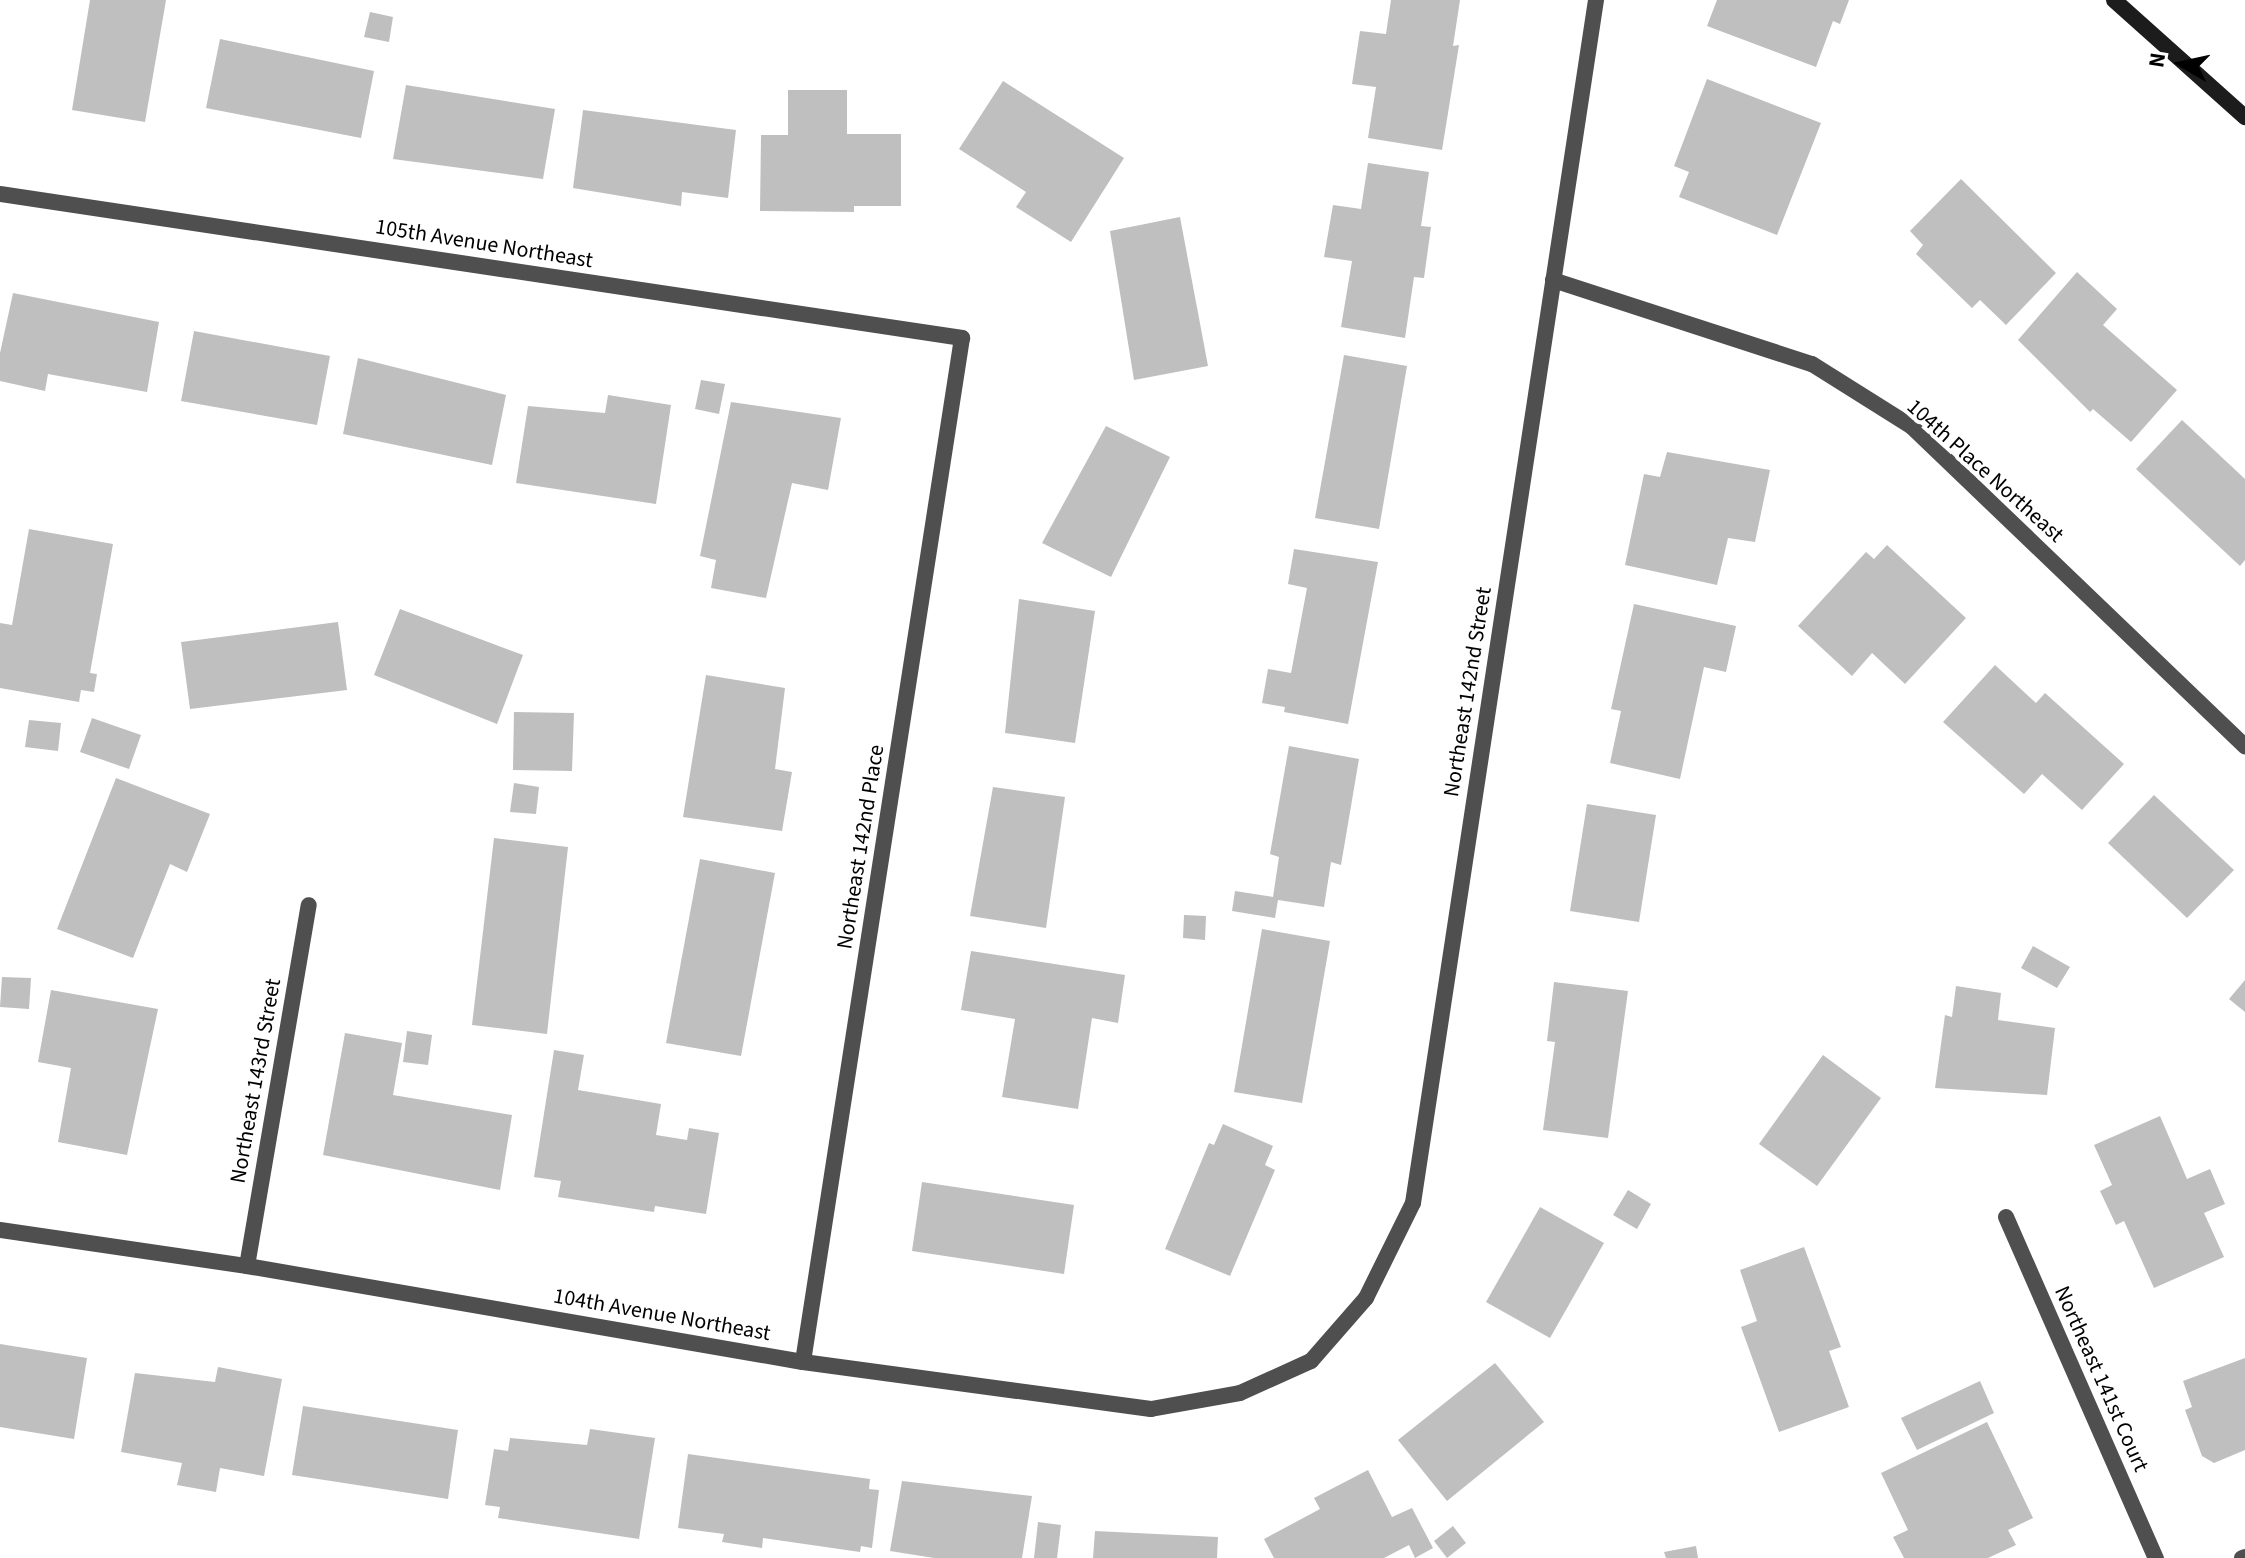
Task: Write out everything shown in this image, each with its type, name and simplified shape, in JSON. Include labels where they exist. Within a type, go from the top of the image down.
[{"type":"main road","points":[[2114,0],[2245,117]]},
{"type":"street","name":"Northeast 142nd Street","points":[[1311,1361],[1366,1298],[1413,1203],[1596,0]]},
{"type":"street","name":"105th Avenue Northeast","points":[[0,194],[962,338]]},
{"type":"street","name":"104th Place Northeast","points":[[1553,280],[1812,364],[1911,426],[2245,746]]},
{"type":"street","name":"Northeast 142nd Place","points":[[803,1362],[962,338]]},
{"type":"street","name":"Northeast 143rd Street","points":[[247,1266],[309,905]]},
{"type":"street","name":"Northeast 141st Court","points":[[2006,1217],[2156,1558]]},
{"type":"street","name":"104th Avenue Northeast","points":[[0,1230],[247,1266],[803,1362],[1151,1409],[1240,1393],[1311,1361]]},
{"type":"building","points":[[90,0],[166,0],[145,122],[72,110]]},
{"type":"building","points":[[1391,0],[1460,0],[1453,46],[1459,45],[1442,150],[1368,138],[1376,87],[1352,84],[1360,31],[1386,34]]},
{"type":"building","points":[[1717,0],[1849,0],[1840,24],[1833,21],[1816,67],[1707,26]]},
{"type":"building","points":[[370,12],[393,17],[389,42],[364,37]]},
{"type":"building","points":[[220,39],[374,71],[361,138],[206,108]]},
{"type":"building","points":[[1707,79],[1821,123],[1777,235],[1679,197],[1689,172],[1674,166]]},
{"type":"building","points":[[1003,81],[1124,158],[1071,242],[1016,207],[1026,192],[959,149]]},
{"type":"building","points":[[406,85],[555,109],[543,179],[393,159]]},
{"type":"building","points":[[788,90],[847,90],[847,134],[901,134],[901,206],[854,206],[854,212],[760,211],[761,135],[788,135]]},
{"type":"building","points":[[583,110],[736,130],[728,198],[682,192],[681,206],[573,188]]},
{"type":"building","points":[[1368,163],[1429,172],[1421,226],[1431,227],[1424,278],[1414,277],[1405,338],[1341,327],[1352,261],[1324,257],[1333,205],[1361,209]]},
{"type":"building","points":[[1961,179],[2056,273],[2006,325],[1980,300],[1972,308],[1916,254],[1923,245],[1910,231]]},
{"type":"building","points":[[1180,217],[1208,366],[1134,380],[1110,231]]},
{"type":"building","points":[[2077,272],[2117,309],[2103,325],[2177,390],[2131,442],[2093,409],[2090,412],[2018,340]]},
{"type":"building","points":[[13,293],[159,322],[147,392],[48,374],[45,391],[0,381],[0,353]]},
{"type":"building","points":[[194,331],[330,356],[317,425],[181,401]]},
{"type":"building","points":[[1344,355],[1407,366],[1379,529],[1315,518]]},
{"type":"building","points":[[358,358],[506,395],[492,465],[343,434]]},
{"type":"building","points":[[701,380],[725,384],[719,414],[695,409]]},
{"type":"building","points":[[608,395],[671,405],[656,504],[516,483],[528,406],[605,413]]},
{"type":"building","points":[[731,402],[841,418],[828,490],[792,483],[766,598],[711,588],[716,560],[700,556]]},
{"type":"building","points":[[2182,420],[2245,479],[2245,560],[2240,566],[2136,469]]},
{"type":"building","points":[[1106,426],[1170,457],[1111,577],[1042,543]]},
{"type":"building","points":[[1667,452],[1770,470],[1755,542],[1728,538],[1717,585],[1625,565],[1644,474],[1660,477]]},
{"type":"building","points":[[29,529],[113,544],[90,673],[97,674],[94,692],[81,690],[79,702],[0,688],[0,623],[12,625]]},
{"type":"building","points":[[1887,545],[1966,618],[1905,684],[1872,653],[1852,676],[1798,626],[1866,552],[1874,559]]},
{"type":"building","points":[[1294,549],[1378,562],[1348,724],[1284,712],[1285,707],[1262,703],[1268,669],[1291,673],[1307,588],[1288,584]]},
{"type":"building","points":[[1019,599],[1095,611],[1075,743],[1005,733]]},
{"type":"building","points":[[1634,604],[1736,626],[1726,672],[1704,667],[1680,779],[1610,763],[1621,711],[1611,709]]},
{"type":"building","points":[[400,609],[523,655],[497,724],[374,675]]},
{"type":"building","points":[[338,622],[347,690],[190,709],[181,642]]},
{"type":"building","points":[[1995,665],[2036,703],[2045,693],[2124,764],[2082,810],[2042,774],[2024,794],[1943,722]]},
{"type":"building","points":[[706,675],[785,688],[775,769],[792,772],[782,831],[683,817]]},
{"type":"building","points":[[514,712],[574,713],[572,771],[513,770]]},
{"type":"building","points":[[92,718],[141,735],[129,769],[80,752]]},
{"type":"building","points":[[29,720],[61,723],[58,751],[25,747]]},
{"type":"building","points":[[1289,746],[1359,759],[1341,865],[1331,862],[1324,907],[1278,900],[1275,918],[1232,911],[1235,891],[1273,897],[1279,857],[1270,854]]},
{"type":"building","points":[[116,778],[210,814],[187,872],[170,864],[133,958],[57,929]]},
{"type":"building","points":[[514,783],[539,787],[536,814],[510,812]]},
{"type":"building","points":[[993,787],[1065,797],[1046,928],[970,916]]},
{"type":"building","points":[[2154,795],[2234,870],[2187,918],[2108,843]]},
{"type":"building","points":[[1587,804],[1656,815],[1639,922],[1570,911]]},
{"type":"building","points":[[494,838],[568,847],[547,1034],[472,1025]]},
{"type":"building","points":[[700,859],[775,873],[741,1056],[666,1043]]},
{"type":"building","points":[[1184,915],[1206,916],[1205,940],[1183,938]]},
{"type":"building","points":[[1262,929],[1330,941],[1302,1103],[1234,1092]]},
{"type":"building","points":[[2033,946],[2070,967],[2057,988],[2021,968]]},
{"type":"building","points":[[971,951],[1125,975],[1118,1023],[1092,1018],[1078,1109],[1002,1097],[1015,1019],[961,1010]]},
{"type":"building","points":[[2,977],[31,978],[29,1009],[0,1007]]},
{"type":"building","points":[[2245,980],[2245,1012],[2229,999]]},
{"type":"building","points":[[1554,982],[1628,991],[1608,1138],[1543,1130],[1555,1042],[1547,1041]]},
{"type":"building","points":[[1956,986],[2001,993],[1998,1020],[2055,1028],[2047,1095],[1935,1088],[1945,1015],[1952,1017]]},
{"type":"building","points":[[51,990],[158,1009],[127,1155],[58,1142],[71,1068],[38,1062]]},
{"type":"building","points":[[407,1031],[432,1035],[428,1065],[403,1062]]},
{"type":"building","points":[[345,1033],[402,1043],[393,1095],[512,1115],[500,1190],[323,1155]]},
{"type":"building","points":[[554,1050],[584,1055],[578,1090],[661,1104],[656,1135],[687,1140],[689,1128],[719,1133],[706,1214],[655,1206],[654,1212],[558,1197],[561,1181],[534,1177]]},
{"type":"building","points":[[1823,1055],[1881,1098],[1817,1186],[1759,1144]]},
{"type":"building","points":[[2160,1116],[2187,1179],[2210,1169],[2225,1204],[2204,1213],[2224,1257],[2154,1288],[2124,1221],[2116,1225],[2100,1191],[2112,1185],[2094,1145]]},
{"type":"building","points":[[1223,1124],[1273,1146],[1265,1165],[1275,1170],[1230,1276],[1165,1249],[1209,1143],[1214,1145]]},
{"type":"building","points":[[922,1182],[1074,1205],[1064,1274],[912,1251]]},
{"type":"building","points":[[1628,1190],[1651,1204],[1637,1229],[1613,1215]]},
{"type":"building","points":[[1540,1207],[1604,1243],[1550,1338],[1486,1302]]},
{"type":"building","points":[[1804,1247],[1841,1347],[1829,1351],[1849,1407],[1779,1432],[1741,1327],[1757,1321],[1740,1270]]},
{"type":"building","points":[[0,1344],[87,1358],[74,1439],[0,1427]]},
{"type":"building","points":[[2245,1358],[2245,1450],[2214,1463],[2202,1456],[2185,1410],[2192,1407],[2183,1381]]},
{"type":"building","points":[[1495,1363],[1544,1422],[1447,1501],[1398,1440]]},
{"type":"building","points":[[218,1367],[282,1379],[264,1476],[220,1468],[216,1492],[177,1485],[182,1463],[121,1452],[135,1373],[215,1382]]},
{"type":"building","points":[[1980,1381],[1994,1413],[1917,1450],[1901,1418]]},
{"type":"building","points":[[303,1406],[458,1430],[448,1499],[292,1475]]},
{"type":"building","points":[[1987,1422],[2033,1518],[2008,1530],[2016,1545],[1988,1558],[1904,1558],[1893,1537],[1908,1530],[1881,1473]]},
{"type":"building","points":[[590,1429],[655,1438],[639,1539],[498,1518],[500,1507],[485,1505],[494,1449],[508,1451],[510,1438],[587,1445]]},
{"type":"building","points":[[688,1454],[870,1479],[869,1489],[879,1490],[872,1548],[861,1546],[860,1552],[763,1538],[762,1548],[722,1542],[724,1534],[678,1528]]},
{"type":"building","points":[[1368,1470],[1392,1517],[1412,1508],[1433,1548],[1415,1558],[1409,1545],[1384,1558],[1274,1558],[1264,1539],[1320,1509],[1314,1498]]},
{"type":"building","points":[[902,1481],[1032,1496],[1022,1558],[934,1558],[890,1551]]},
{"type":"building","points":[[1038,1522],[1061,1525],[1057,1558],[1034,1558]]},
{"type":"building","points":[[1453,1526],[1466,1543],[1447,1558],[1434,1541]]},
{"type":"building","points":[[1095,1531],[1218,1537],[1217,1558],[1093,1558]]},
{"type":"building","points":[[1696,1546],[1698,1558],[1666,1558],[1664,1552]]}]
